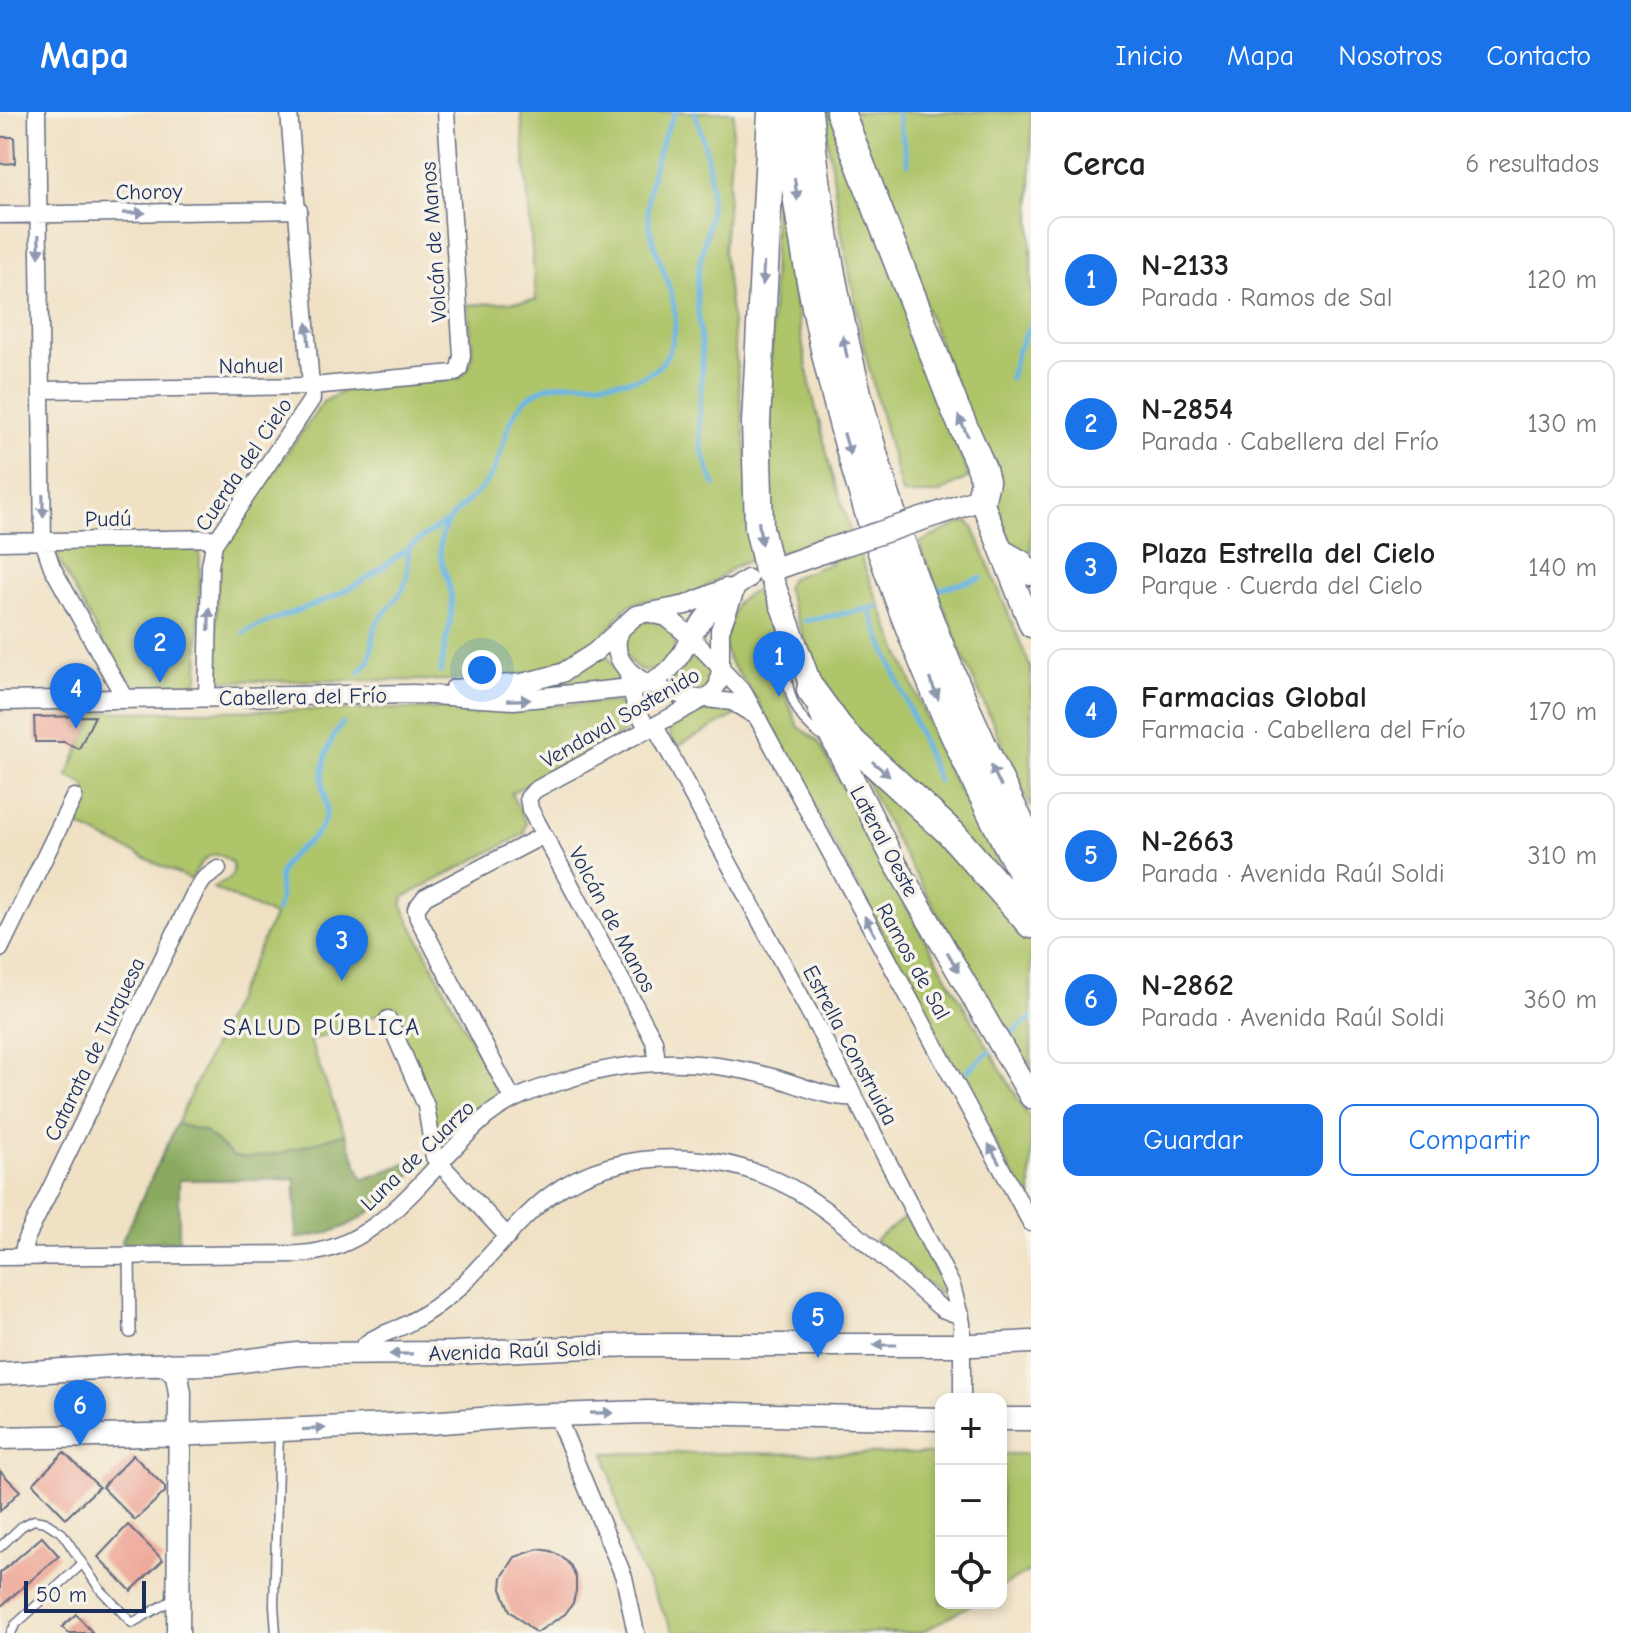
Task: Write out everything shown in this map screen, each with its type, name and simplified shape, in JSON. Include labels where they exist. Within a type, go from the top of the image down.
[{"type":"highway","points":[[752,578],[759,528],[756,423],[772,112]]},
{"type":"highway","points":[[787,112],[798,201],[820,330],[862,497],[890,578],[939,701],[993,819],[1031,889]]},
{"type":"highway","points":[[808,112],[836,303],[878,478],[945,663],[975,734],[1031,845]]},
{"type":"highway","points":[[840,112],[954,406],[982,469],[985,481],[981,499]]},
{"type":"highway","points":[[811,690],[844,735],[951,833],[1031,924]]},
{"type":"main road","points":[[752,578],[981,499],[1031,626]]},
{"type":"main road","points":[[1001,550],[1022,562],[1031,574]]},
{"type":"main road","name":"Lateral Oeste","points":[[752,578],[787,622],[811,690],[836,746],[894,861],[1031,1097]]},
{"type":"main road","name":"Avenida Raúl Soldi","points":[[0,1374],[218,1364],[298,1354],[632,1345],[963,1345],[1031,1342]]},
{"type":"main road","points":[[167,1364],[180,1384],[178,1633]]},
{"type":"main road","points":[[0,1438],[180,1435],[556,1414],[663,1412],[935,1419]]},
{"type":"main road","points":[[1007,1419],[1031,1419]]},
{"type":"street","points":[[37,112],[43,541],[52,567],[125,699]]},
{"type":"street","name":"Cuerda del Cielo","points":[[207,697],[210,559],[217,538],[309,405],[312,386],[289,112]]},
{"type":"street","name":"Volcán de Manos","points":[[446,112],[460,301],[462,356],[459,369]]},
{"type":"street","name":"Choroy","points":[[0,215],[299,210]]},
{"type":"street","name":"Nahuel","points":[[41,390],[312,386],[447,375],[459,369]]},
{"type":"street","name":"Pudú","points":[[0,542],[217,538]]},
{"type":"street","points":[[629,621],[693,602],[752,578]]},
{"type":"street","points":[[635,681],[673,668],[710,611],[752,578]]},
{"type":"street","points":[[720,667],[720,630],[726,609],[752,578]]},
{"type":"street","points":[[692,638],[673,620],[649,612],[629,621],[618,635],[619,659],[635,681],[675,694],[738,704],[758,721]]},
{"type":"street","name":"Cabellera del Frío","points":[[0,701],[414,694],[522,683],[552,676],[588,658],[629,621]]},
{"type":"street","name":"Ramos de Sal","points":[[692,638],[740,687],[1031,1223]]},
{"type":"street","name":"Vendaval Sostenido","points":[[528,798],[535,790],[705,699],[718,685],[720,667]]},
{"type":"street","name":"Cabellera del Frío","points":[[414,694],[527,700],[635,681]]},
{"type":"street","name":"Estrella Construida","points":[[635,681],[635,705],[651,728],[855,1097],[952,1286],[961,1316],[962,1393]]},
{"type":"street","points":[[0,949],[74,797]]},
{"type":"street","name":"Volcán de Manos","points":[[528,798],[530,809],[654,1041],[657,1061]]},
{"type":"street","points":[[513,1100],[418,918],[417,906],[425,897],[544,835]]},
{"type":"street","name":"Catarata de Turquesa","points":[[22,1256],[26,1239],[195,892],[204,879],[218,869]]},
{"type":"street","points":[[388,1019],[426,1106],[431,1149],[439,1164],[508,1237]]},
{"type":"street","name":"Luna de Cuarzo","points":[[0,1257],[299,1254],[320,1251],[354,1239],[378,1224],[486,1117],[513,1100],[592,1072],[626,1064],[657,1061],[733,1069],[836,1097],[855,1097]]},
{"type":"street","points":[[362,1354],[368,1342],[418,1318],[449,1296],[550,1196],[596,1172],[651,1159],[707,1161],[748,1171],[800,1193],[836,1219],[942,1309],[961,1316]]},
{"type":"street","points":[[129,1255],[130,1332]]},
{"type":"street","points":[[556,1414],[624,1577],[636,1633]]},
{"type":"lane","points":[[787,622],[786,677],[801,718],[810,729],[836,746]]},
{"type":"lane","points":[[276,1633],[274,1605],[279,1430]]},
{"type":"lane","points":[[0,1547],[22,1526],[34,1520],[45,1522],[62,1533],[99,1588],[138,1633]]},
{"type":"lane","points":[[11,1633],[15,1625],[82,1564]]},
{"type":"lane","points":[[132,1623],[179,1597]]},
{"type":"green space","points":[[521,112],[734,112],[724,252],[752,501],[753,559],[736,566],[695,594],[631,604],[603,636],[566,662],[544,671],[490,680],[220,679],[215,673],[220,548],[323,402],[343,391],[457,379],[464,374],[471,357],[468,305],[536,300]]},
{"type":"green space","points":[[823,112],[835,112],[969,477],[937,494],[902,494],[865,353]]},
{"type":"green space","points":[[852,112],[1031,112],[1031,560],[1011,543],[973,433]]},
{"type":"green space","points":[[775,193],[810,384],[831,470],[853,539],[945,765],[1011,885],[871,753],[821,686],[786,588],[791,578],[832,563],[823,537],[780,553],[767,546]]},
{"type":"green space","points":[[968,522],[973,527],[1031,669],[1031,808],[961,652],[919,543]]},
{"type":"green space","points":[[189,547],[198,550],[200,558],[198,680],[186,686],[131,686],[120,675],[58,559],[58,553],[64,549]]},
{"type":"green space","points":[[751,592],[758,592],[763,597],[780,646],[779,679],[798,726],[819,742],[890,879],[1031,1121],[1031,1209],[756,698],[728,659],[724,642],[737,602]]},
{"type":"green space","points":[[650,621],[668,628],[675,646],[668,664],[650,671],[632,664],[625,646],[632,628]]},
{"type":"green space","points":[[606,654],[620,680],[595,686],[513,690]]},
{"type":"green space","points":[[694,655],[711,670],[710,685],[699,693],[669,685]]},
{"type":"green space","points":[[610,702],[628,711],[631,720],[627,731],[511,793],[526,823],[524,834],[404,897],[402,906],[495,1087],[497,1096],[493,1103],[447,1143],[440,1142],[429,1096],[392,1009],[310,1041],[362,1180],[420,1158],[420,1166],[379,1205],[335,1231],[296,1238],[295,1179],[179,1180],[179,1241],[121,1243],[274,916],[213,888],[233,874],[232,863],[225,857],[208,857],[191,880],[72,823],[87,790],[83,784],[67,776],[96,712],[519,708]]},
{"type":"green space","points":[[696,711],[734,711],[736,715],[676,747],[669,727]]},
{"type":"green space","points":[[862,760],[1031,936],[1031,1075],[895,839],[857,763]]},
{"type":"green space","points":[[177,1124],[204,1131],[233,1156],[247,1158],[282,1153],[345,1133],[363,1180],[420,1158],[420,1166],[379,1205],[351,1224],[335,1231],[296,1238],[295,1179],[179,1180],[179,1241],[121,1243]]},
{"type":"green space","points":[[908,1215],[944,1289],[941,1295],[875,1240]]},
{"type":"green space","points":[[605,1453],[935,1454],[935,1609],[963,1609],[921,1633],[674,1633],[628,1543]]},
{"type":"green space","points":[[1007,1454],[1031,1454],[1031,1570],[1007,1584]]},
{"type":"building","points":[[0,137],[14,137],[15,163],[0,164]]},
{"type":"building","points":[[95,716],[79,749],[64,742],[35,742],[34,717]]},
{"type":"building","points":[[64,1452],[99,1487],[66,1518],[33,1484]]},
{"type":"building","points":[[133,1455],[165,1487],[165,1492],[135,1520],[102,1487]]},
{"type":"building","points":[[0,1471],[20,1491],[0,1511]]},
{"type":"building","points":[[128,1525],[163,1560],[131,1591],[98,1557]]},
{"type":"building","points":[[42,1537],[59,1556],[0,1607],[0,1573]]},
{"type":"building","points":[[538,1549],[551,1551],[571,1566],[576,1578],[576,1591],[573,1603],[565,1614],[536,1633],[510,1611],[501,1589],[502,1577],[515,1557]]},
{"type":"building","points":[[76,1614],[93,1633],[68,1633],[62,1627]]},
{"type":"waterway","points":[[441,672],[452,610],[441,555],[442,535],[450,520],[492,473],[518,408],[542,389],[558,384],[612,382],[646,375],[659,366],[669,351],[674,335],[674,304],[650,229],[648,201],[658,153],[676,112]]},
{"type":"waterway","points":[[695,112],[707,154],[711,196],[697,286],[702,354],[699,426],[703,452],[715,485]]},
{"type":"waterway","points":[[897,112],[908,163]]},
{"type":"waterway","points":[[1010,378],[1018,350],[1031,323]]},
{"type":"waterway","points":[[243,633],[345,591],[447,522]]},
{"type":"waterway","points":[[360,672],[370,660],[375,625],[403,590],[409,548]]},
{"type":"waterway","points":[[937,590],[981,578]]},
{"type":"waterway","points":[[805,621],[878,607]]},
{"type":"waterway","points":[[869,609],[938,781]]},
{"type":"waterway","points":[[276,912],[284,865],[317,833],[325,818],[324,761],[333,737],[343,723]]},
{"type":"waterway","points":[[1008,1036],[1031,1018]]},
{"type":"waterway","points":[[967,1071],[990,1051]]},
{"type":"place","name":"N-2854","points":[[160,683]]},
{"type":"place","name":"N-2133","points":[[779,697]]},
{"type":"place","name":"Farmacias Global","points":[[76,729]]},
{"type":"place","name":"Plaza Estrella del Cielo","points":[[342,981]]},
{"type":"place","name":"N-2663","points":[[818,1358]]},
{"type":"place","name":"N-2862","points":[[80,1446]]},
{"type":"district","name":"SALUD PÚBLICA","points":[[322,1027]]}]
